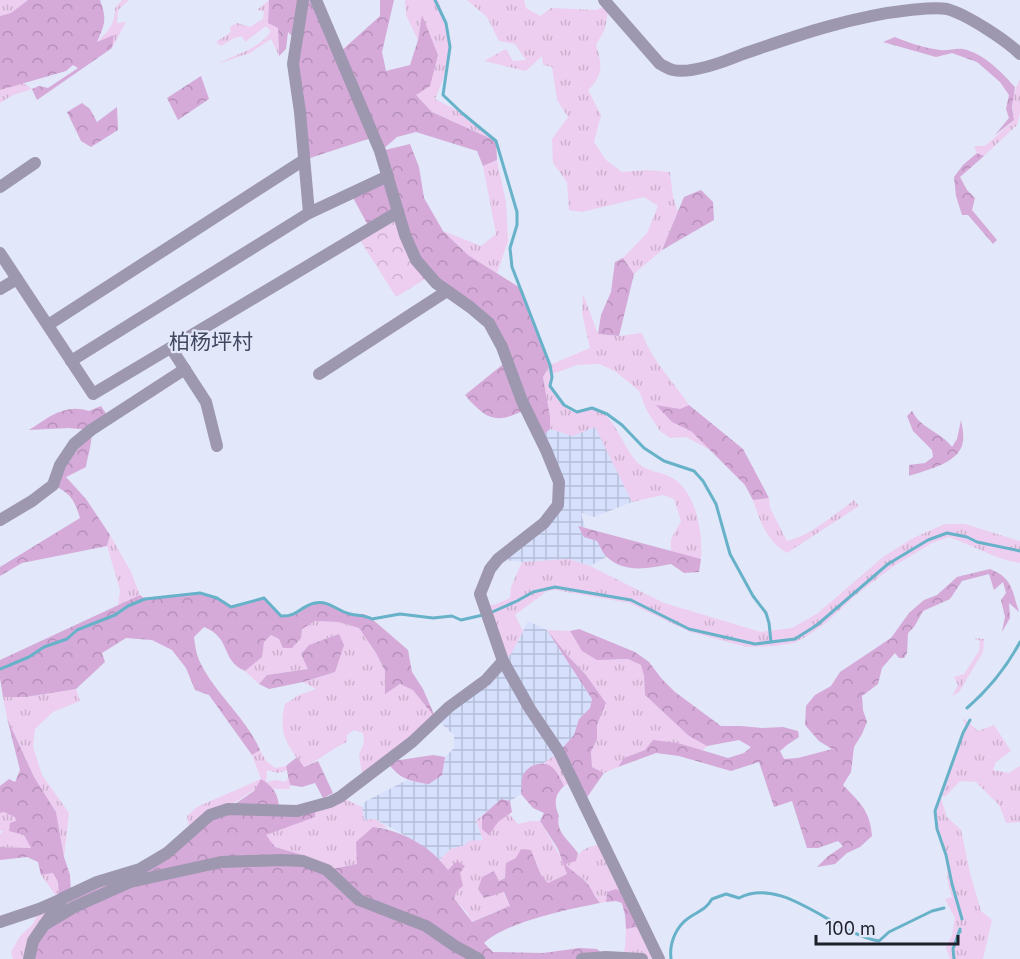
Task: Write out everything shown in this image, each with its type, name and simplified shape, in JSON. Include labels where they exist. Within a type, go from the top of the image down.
[{"type":"street","points":[[303,0],[293,64],[309,213]]},
{"type":"street","points":[[316,0],[380,151],[405,235],[416,260],[436,283],[489,323],[502,347],[522,401],[559,482],[558,505],[544,524],[498,559],[490,569],[480,594],[503,661],[530,709],[559,752],[659,959]]},
{"type":"street","points":[[604,0],[660,64],[673,70],[691,69],[725,61],[844,22],[883,13],[918,9],[946,9],[968,18],[1017,47]]},
{"type":"street","points":[[48,325],[304,160]]},
{"type":"street","points":[[0,187],[35,163]]},
{"type":"street","points":[[72,361],[309,213],[388,176]]},
{"type":"street","points":[[0,253],[93,394],[398,212]]},
{"type":"street","points":[[0,289],[17,279]]},
{"type":"street","points":[[319,374],[447,291]]},
{"type":"street","points":[[171,348],[206,402],[217,446]]},
{"type":"street","points":[[0,520],[53,485],[60,465],[74,444],[91,430],[185,369]]},
{"type":"street","points":[[0,922],[39,909],[98,882],[140,869],[167,853],[210,815],[228,808],[297,811],[340,797],[412,742],[449,707],[486,680],[503,661]]},
{"type":"street","points":[[44,925],[74,906],[130,882],[221,862],[303,861],[327,870],[359,900],[426,926],[454,946],[479,959]]},
{"type":"street","points":[[29,959],[33,941],[63,898]]},
{"type":"street","points":[[582,959],[606,957],[642,959]]},
{"type":"shaded area","points":[[595,426],[632,502],[594,517],[581,513],[585,528],[578,526],[584,536],[597,541],[606,557],[590,566],[569,559],[522,562],[498,559],[558,505],[559,482],[540,438],[550,429],[573,436]]},
{"type":"shaded area","points":[[528,621],[547,630],[592,699],[590,708],[579,719],[574,735],[559,752],[544,763],[532,765],[521,794],[510,801],[501,799],[476,820],[483,840],[451,849],[440,859],[417,842],[375,819],[364,820],[362,807],[366,801],[407,780],[412,782],[442,775],[445,757],[454,748],[454,735],[436,719],[517,644]]},
{"type":"green space","points":[[0,0],[28,0],[11,13],[0,16]]},
{"type":"green space","points":[[28,0],[100,0],[104,21],[97,42],[114,35],[112,48],[37,100],[32,89],[39,86],[48,88],[78,68],[73,65],[66,71],[0,90],[0,16],[11,13]]},
{"type":"green space","points":[[122,0],[129,0],[118,10],[117,23],[126,22],[112,48],[114,35],[96,43],[110,27],[114,19],[115,8]]},
{"type":"green space","points":[[269,0],[268,22],[278,28],[279,56],[271,39],[250,53],[217,64],[254,47],[271,31],[266,26],[245,42],[242,36],[221,46],[216,42],[231,32],[230,27],[237,23],[250,27],[263,19],[264,11],[257,10]]},
{"type":"green space","points":[[269,0],[316,0],[340,52],[380,16],[380,0],[394,0],[382,52],[386,71],[410,65],[418,40],[422,15],[438,55],[430,86],[416,95],[432,112],[496,141],[497,160],[483,166],[477,151],[416,132],[397,137],[381,151],[410,144],[419,167],[424,198],[443,231],[468,255],[522,289],[550,365],[543,377],[550,429],[540,438],[526,409],[507,417],[493,417],[479,410],[465,395],[507,361],[489,323],[370,229],[351,194],[388,176],[374,137],[304,160],[296,40],[288,32],[286,49],[279,56],[278,28],[268,23]]},
{"type":"green space","points":[[405,0],[438,0],[443,14],[448,39],[448,61],[435,99],[462,113],[496,141],[432,112],[416,95],[422,17],[418,40],[406,15]]},
{"type":"green space","points":[[467,0],[524,0],[526,8],[540,16],[551,8],[596,10],[609,5],[605,29],[596,45],[600,58],[599,74],[588,90],[601,115],[594,142],[606,160],[622,172],[647,170],[670,172],[673,197],[678,212],[662,250],[634,274],[623,258],[647,233],[658,206],[644,197],[582,212],[569,210],[567,182],[553,163],[552,139],[568,117],[557,100],[552,67],[543,65],[542,56],[526,71],[484,61],[506,49],[513,61],[526,60],[515,44],[499,41],[487,17]]},
{"type":"green space","points":[[895,37],[934,49],[963,49],[985,59],[1015,87],[1012,107],[1014,120],[995,135],[1009,118],[1006,109],[1009,95],[1000,82],[977,62],[952,53],[936,57],[883,42]]},
{"type":"green space","points":[[201,76],[209,99],[178,120],[167,98]]},
{"type":"green space","points":[[1020,79],[1020,113],[1017,125],[984,156],[977,153],[974,146],[985,146],[1014,120],[1013,99]]},
{"type":"green space","points":[[22,82],[32,89],[13,95],[0,103],[0,90]]},
{"type":"green space","points":[[82,103],[90,109],[97,122],[117,107],[118,130],[91,147],[81,141],[67,112]]},
{"type":"green space","points":[[977,153],[984,156],[960,177],[967,190],[975,198],[972,210],[997,240],[993,244],[968,215],[962,215],[956,196],[954,177],[963,165]]},
{"type":"green space","points":[[497,160],[506,202],[508,241],[497,273],[468,255],[443,231],[481,246],[496,234],[483,166]]},
{"type":"green space","points":[[701,190],[713,202],[714,220],[662,250],[684,197]]},
{"type":"green space","points":[[398,212],[430,276],[396,297],[358,237]]},
{"type":"green space","points":[[623,258],[634,274],[619,336],[598,334],[601,315],[611,292],[615,262]]},
{"type":"green space","points":[[583,294],[598,334],[619,336],[642,333],[657,362],[689,405],[680,409],[657,406],[672,422],[691,430],[710,450],[686,437],[670,438],[660,431],[647,411],[639,391],[615,371],[599,364],[577,365],[552,374],[550,386],[564,405],[577,412],[591,408],[605,414],[641,466],[670,476],[682,486],[697,516],[701,538],[701,559],[671,552],[671,539],[681,521],[674,499],[663,495],[632,502],[595,427],[573,436],[550,429],[543,377],[550,365],[590,348],[582,313]]},
{"type":"green space","points":[[656,405],[680,409],[689,405],[743,449],[769,498],[753,500],[745,485],[691,431],[672,422]]},
{"type":"green space","points":[[101,406],[109,418],[91,430],[68,428],[29,430],[50,416],[65,410],[89,411]]},
{"type":"green space","points":[[912,411],[921,422],[952,447],[957,439],[961,420],[963,437],[961,448],[950,460],[909,476],[909,465],[925,463],[933,457],[932,450],[913,431],[907,416]]},
{"type":"green space","points":[[91,430],[91,444],[86,467],[66,477],[86,499],[110,535],[107,546],[22,563],[0,576],[0,567],[80,518],[71,498],[53,485]]},
{"type":"green space","points":[[769,498],[770,508],[787,541],[813,529],[854,500],[859,506],[787,553],[769,537],[753,500]]},
{"type":"green space","points":[[945,524],[965,524],[1020,541],[1020,563],[1001,558],[949,537],[932,543],[894,566],[856,595],[827,622],[794,643],[747,647],[690,632],[629,603],[555,590],[547,591],[515,615],[523,631],[511,654],[503,661],[483,605],[494,605],[510,598],[511,587],[522,562],[569,559],[590,566],[664,603],[761,632],[792,628],[818,613],[883,557],[913,538]]},
{"type":"green space","points":[[578,526],[701,559],[699,572],[684,573],[671,564],[637,568],[622,566],[606,556],[597,541],[584,537]]},
{"type":"green space","points":[[110,535],[131,572],[140,595],[118,606],[120,590],[107,546]]},
{"type":"green space","points":[[990,569],[1007,581],[1019,612],[1009,603],[1010,618],[1002,632],[1005,617],[1001,600],[1006,593],[1003,582],[994,590],[989,574],[962,581],[950,599],[923,611],[908,633],[907,653],[904,658],[899,658],[895,653],[882,668],[878,684],[862,696],[867,722],[854,747],[851,772],[843,785],[866,813],[872,836],[835,864],[817,867],[843,846],[838,841],[818,848],[807,848],[792,801],[774,807],[759,762],[731,771],[679,756],[656,753],[618,767],[624,758],[645,750],[653,740],[678,743],[728,758],[744,753],[751,747],[739,740],[707,746],[689,736],[645,695],[641,665],[628,659],[597,660],[582,651],[570,631],[579,629],[635,652],[649,662],[675,692],[721,726],[783,727],[798,731],[799,737],[780,751],[784,759],[798,758],[832,749],[819,741],[805,725],[806,706],[815,695],[831,686],[840,672],[891,638],[909,613],[924,600],[937,595],[957,577]]},
{"type":"green space","points":[[200,593],[217,598],[231,607],[264,598],[281,616],[292,616],[314,603],[335,606],[348,614],[364,614],[408,650],[412,672],[423,689],[436,719],[413,690],[400,684],[385,694],[385,671],[376,653],[359,628],[338,622],[315,621],[302,629],[301,638],[292,648],[283,648],[279,639],[271,635],[264,642],[262,657],[245,671],[232,661],[223,643],[213,632],[204,627],[194,637],[198,657],[205,672],[246,726],[260,750],[252,755],[209,695],[195,690],[186,668],[172,650],[152,640],[126,638],[102,653],[105,662],[76,689],[26,697],[3,697],[0,660],[140,595],[145,599]]},
{"type":"green space","points":[[315,621],[338,622],[359,628],[385,671],[386,693],[400,684],[413,690],[436,719],[363,780],[359,754],[364,743],[363,733],[354,730],[347,735],[347,742],[304,767],[292,752],[283,731],[285,704],[299,695],[316,689],[303,682],[335,672],[339,634],[309,645],[301,654],[308,669],[267,675],[259,684],[245,671],[262,657],[264,642],[271,635],[279,639],[301,638],[301,629]]},
{"type":"green space","points":[[547,630],[570,631],[582,651],[614,660],[628,659],[641,665],[645,695],[689,736],[707,746],[702,751],[678,743],[645,750],[624,758],[618,767],[604,773],[592,767],[591,752],[597,739],[597,725],[606,703],[586,675]]},
{"type":"green space","points":[[547,630],[586,675],[606,703],[597,725],[597,739],[591,752],[592,767],[604,773],[583,803],[559,752],[574,735],[579,719],[590,708],[592,699]]},
{"type":"green space","points":[[339,634],[344,645],[335,672],[269,689],[259,684],[267,675],[308,669],[301,654],[309,645]]},
{"type":"green space","points":[[974,638],[984,639],[983,652],[959,692],[952,696],[958,685],[954,677],[964,674],[979,651],[980,641]]},
{"type":"green space","points":[[76,689],[80,701],[53,712],[35,729],[33,747],[42,775],[69,813],[64,857],[56,812],[34,777],[7,718],[3,697],[26,697]]},
{"type":"green space","points":[[7,718],[34,777],[56,812],[64,857],[70,875],[71,894],[140,869],[254,791],[261,779],[275,792],[279,810],[315,806],[315,817],[266,835],[275,847],[306,856],[327,870],[357,864],[356,842],[373,827],[405,836],[425,847],[448,870],[457,861],[465,866],[460,873],[463,886],[454,898],[472,922],[510,906],[504,892],[484,898],[478,889],[482,877],[494,871],[499,881],[505,878],[506,863],[516,858],[521,849],[531,850],[541,875],[548,883],[567,874],[558,849],[540,821],[544,813],[533,808],[521,794],[522,777],[526,771],[536,765],[548,765],[555,770],[564,786],[556,800],[559,827],[578,853],[576,861],[565,864],[587,883],[600,903],[522,923],[506,929],[484,943],[493,952],[543,953],[580,948],[597,949],[606,957],[642,959],[29,959],[59,900],[58,882],[53,873],[41,875],[38,862],[27,857],[0,860],[0,847],[31,848],[24,835],[9,831],[10,823],[16,821],[15,817],[4,812],[0,813],[0,786],[9,779],[15,782],[20,770]]},
{"type":"green space","points":[[963,718],[978,731],[994,725],[1011,751],[996,762],[993,770],[1009,773],[1020,766],[1020,822],[1006,823],[999,805],[976,782],[960,781],[945,797],[941,795],[966,728]]},
{"type":"green space","points":[[260,750],[266,761],[275,768],[286,766],[287,770],[278,773],[267,770],[266,782],[190,832],[187,816],[197,807],[261,779],[252,755]]},
{"type":"green space","points":[[559,752],[573,782],[564,786],[557,772],[544,763]]},
{"type":"green space","points":[[433,755],[445,757],[442,775],[429,784],[405,778],[387,762]]},
{"type":"green space","points":[[297,757],[304,767],[318,761],[333,793],[323,798],[315,783],[302,787],[290,785],[286,766]]},
{"type":"green space","points":[[289,777],[290,789],[274,789],[266,782],[276,780],[285,782]]},
{"type":"green space","points":[[940,796],[947,817],[961,830],[981,911],[992,920],[983,959],[950,959],[946,947],[952,935],[955,918],[945,899],[952,897],[948,884],[946,855],[937,829],[935,811]]},
{"type":"green space","points":[[340,797],[362,807],[364,820],[375,819],[388,828],[373,827],[357,864],[327,870],[306,856],[275,847],[265,835],[315,817],[315,806]]},
{"type":"green space","points":[[501,799],[510,801],[512,812],[498,822],[489,835],[482,829],[482,816]]},
{"type":"green space","points":[[0,813],[15,816],[31,848],[0,847],[0,834],[3,831],[0,831]]},
{"type":"green space","points":[[509,814],[518,824],[540,821],[564,863],[575,861],[586,848],[603,844],[629,895],[607,892],[606,902],[600,903],[586,881],[565,865],[567,874],[548,883],[541,875],[536,861],[499,881],[493,871],[510,906],[471,922],[468,914],[454,898],[457,891],[448,870],[440,859],[451,849],[465,845],[468,841],[483,840],[476,820],[482,816],[482,829]]},
{"type":"green space","points":[[53,873],[58,882],[59,900],[41,875]]},
{"type":"green space","points":[[616,889],[629,895],[642,926],[626,929],[622,903],[606,902],[607,892]]},
{"type":"green space","points":[[58,901],[29,959],[13,959],[11,952],[20,936],[33,924],[37,915]]},
{"type":"green space","points":[[642,926],[659,959],[621,957],[625,948],[626,929]]},
{"type":"waterway","points":[[435,0],[446,23],[450,47],[443,95],[496,141],[517,212],[517,225],[510,248],[512,267],[550,365],[552,377],[550,386],[564,405],[577,412],[592,408],[607,414],[622,425],[644,448],[664,461],[694,471],[703,481],[716,504],[730,554],[753,596],[766,613],[771,642]]},
{"type":"waterway","points":[[490,613],[533,592],[555,587],[631,600],[689,629],[755,644],[795,639],[817,625],[888,564],[928,540],[947,533],[1020,551]]},
{"type":"waterway","points":[[0,669],[29,657],[44,647],[67,639],[77,630],[115,615],[128,606],[145,599],[200,593],[217,598],[231,607],[264,598],[281,616],[291,615],[310,604],[320,602],[345,613],[372,619],[400,614],[433,618],[452,616],[461,620],[483,615]]},
{"type":"waterway","points":[[967,708],[996,678],[1020,642]]},
{"type":"waterway","points":[[962,919],[937,829],[935,811],[963,733],[970,720]]},
{"type":"waterway","points":[[671,959],[672,941],[681,925],[712,899],[726,894],[739,898],[756,893],[774,894],[809,908],[844,928],[879,941],[889,932],[932,911],[944,908]]},
{"type":"waterway","points":[[954,959],[953,949],[960,929],[960,932]]},
{"type":"district","name":"柏杨坪村","points":[[211,341]]}]
